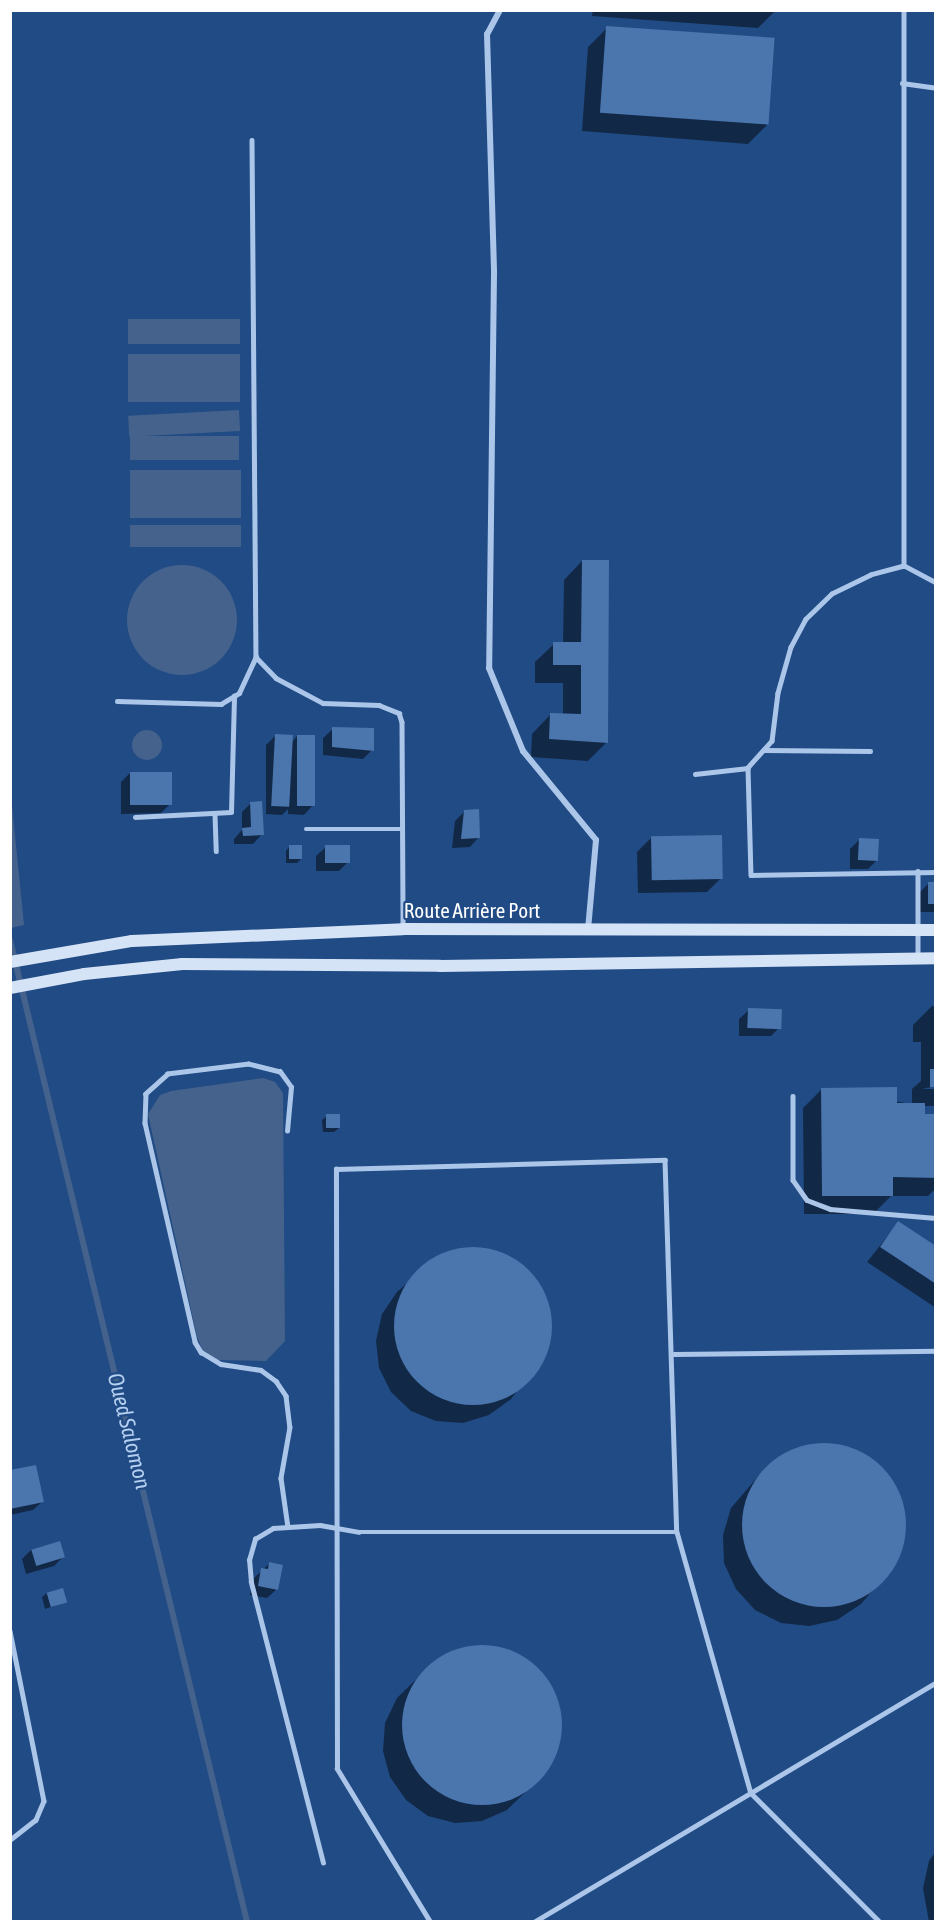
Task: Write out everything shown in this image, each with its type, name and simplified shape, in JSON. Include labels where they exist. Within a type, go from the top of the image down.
[{"type":"street","points":[[500,10],[487,34],[494,273],[489,668],[523,751],[596,840],[588,930]]},
{"type":"street","name":"Route Arrière Port","points":[[10,962],[132,941],[403,929],[936,930]]},
{"type":"street","points":[[10,988],[53,979],[182,964],[441,966],[936,958]]},
{"type":"lane","points":[[904,10],[902,83],[904,566]]},
{"type":"lane","points":[[902,83],[936,88]]},
{"type":"lane","points":[[221,704],[234,696],[249,676],[256,657],[252,140]]},
{"type":"lane","points":[[695,774],[748,768],[772,741],[778,693],[791,647],[806,619],[832,594],[871,575],[904,566],[936,583]]},
{"type":"lane","points":[[256,657],[276,678],[323,703],[379,705],[399,713],[402,722],[403,929]]},
{"type":"lane","points":[[135,818],[231,812],[233,807],[234,696]]},
{"type":"lane","points":[[117,700],[221,704],[233,712]]},
{"type":"lane","points":[[764,750],[870,752]]},
{"type":"lane","points":[[748,768],[751,875],[936,872]]},
{"type":"lane","points":[[215,814],[216,851]]},
{"type":"lane","points":[[306,829],[403,829]]},
{"type":"lane","points":[[918,872],[918,958]]},
{"type":"lane","points":[[287,1131],[291,1087],[280,1072],[249,1064],[168,1074],[146,1094],[145,1123],[195,1342],[201,1352],[221,1364],[261,1370],[276,1381],[286,1396],[290,1427],[281,1478],[288,1527]]},
{"type":"lane","points":[[794,1096],[794,1180],[807,1200],[830,1209],[936,1218]]},
{"type":"lane","points":[[430,1922],[337,1769],[336,1169],[665,1160],[674,1354],[677,1533],[751,1793],[880,1922]]},
{"type":"lane","points":[[674,1354],[936,1351]]},
{"type":"lane","points":[[323,1863],[249,1571],[250,1548],[255,1539],[273,1528],[288,1527],[335,1527],[358,1532],[677,1533]]},
{"type":"lane","points":[[10,1631],[44,1801],[36,1820],[10,1840]]},
{"type":"lane","points":[[534,1922],[936,1682]]},
{"type":"water","points":[[128,319],[240,319],[240,344],[128,344]]},
{"type":"water","points":[[128,354],[240,354],[240,402],[128,402]]},
{"type":"water","points":[[239,410],[240,431],[129,437],[128,416]]},
{"type":"water","points":[[130,436],[239,436],[239,460],[130,460]]},
{"type":"water","points":[[130,470],[241,470],[241,518],[130,518]]},
{"type":"water","points":[[130,525],[241,525],[241,547],[130,547]]},
{"type":"water","points":[[182,565],[203,569],[221,581],[233,599],[237,620],[233,641],[221,659],[203,671],[182,675],[161,671],[143,659],[131,641],[127,620],[131,599],[143,581],[161,569]]},
{"type":"water","points":[[147,730],[153,731],[161,739],[161,751],[153,759],[147,760],[141,759],[133,751],[132,745],[133,739],[141,731]]},
{"type":"water","points":[[11,796],[24,925],[10,928]]},
{"type":"water","points":[[263,1078],[275,1082],[283,1093],[285,1341],[266,1361],[217,1360],[203,1351],[197,1337],[148,1114],[160,1095],[171,1091]]},
{"type":"building","points":[[606,26],[775,38],[769,125],[600,113]]},
{"type":"building","points":[[582,560],[609,560],[608,743],[549,739],[550,713],[581,714],[581,665],[553,665],[553,642],[581,642]]},
{"type":"building","points":[[332,727],[374,728],[374,751],[332,747]]},
{"type":"building","points":[[275,734],[293,735],[289,807],[271,806]]},
{"type":"building","points":[[297,735],[315,735],[315,806],[297,806]]},
{"type":"building","points":[[130,772],[172,772],[172,805],[130,805]]},
{"type":"building","points":[[262,801],[264,835],[243,836],[242,828],[251,827],[250,802]]},
{"type":"building","points":[[479,809],[480,838],[461,839],[464,810]]},
{"type":"building","points":[[722,835],[723,879],[652,880],[651,836]]},
{"type":"building","points":[[859,838],[879,839],[878,861],[858,860]]},
{"type":"building","points":[[289,845],[302,845],[302,859],[289,859]]},
{"type":"building","points":[[325,845],[350,845],[350,863],[325,863]]},
{"type":"building","points":[[928,882],[936,882],[936,904],[928,904]]},
{"type":"building","points":[[748,1008],[782,1009],[781,1029],[747,1028]]},
{"type":"building","points":[[930,1069],[936,1069],[936,1087],[930,1087]]},
{"type":"building","points":[[897,1087],[897,1103],[925,1103],[925,1114],[936,1114],[936,1178],[893,1177],[893,1196],[822,1196],[821,1088]]},
{"type":"building","points":[[326,1114],[340,1114],[340,1128],[326,1128]]},
{"type":"building","points":[[898,1221],[936,1246],[936,1284],[880,1247]]},
{"type":"building","points":[[473,1247],[503,1253],[529,1270],[546,1296],[552,1326],[546,1356],[529,1382],[503,1399],[473,1405],[443,1399],[417,1382],[400,1356],[394,1326],[400,1296],[417,1270],[443,1253]]},
{"type":"building","points":[[824,1443],[840,1444],[856,1449],[870,1456],[882,1467],[893,1479],[900,1493],[905,1509],[905,1541],[900,1557],[893,1571],[882,1583],[870,1594],[856,1601],[840,1606],[824,1607],[808,1606],[792,1601],[778,1594],[766,1583],[755,1571],[748,1557],[743,1541],[742,1525],[743,1509],[748,1493],[755,1479],[766,1467],[778,1456],[792,1449],[808,1444]]},
{"type":"building","points":[[36,1465],[44,1502],[10,1509],[10,1470]]},
{"type":"building","points":[[60,1541],[65,1557],[36,1566],[31,1550]]},
{"type":"building","points":[[269,1562],[283,1565],[278,1590],[258,1586],[261,1568],[268,1569]]},
{"type":"building","points":[[63,1588],[67,1602],[51,1607],[47,1593]]},
{"type":"building","points":[[482,1645],[498,1646],[513,1651],[527,1658],[539,1668],[549,1680],[556,1694],[561,1709],[561,1741],[556,1756],[549,1770],[539,1782],[527,1792],[513,1799],[498,1804],[482,1805],[466,1804],[451,1799],[437,1792],[425,1782],[415,1770],[408,1756],[403,1741],[402,1725],[403,1709],[408,1694],[415,1680],[425,1668],[437,1658],[451,1651],[466,1646]]},
{"type":"waterway","name":"Oued Salomon","points":[[10,940],[247,1922]]}]
